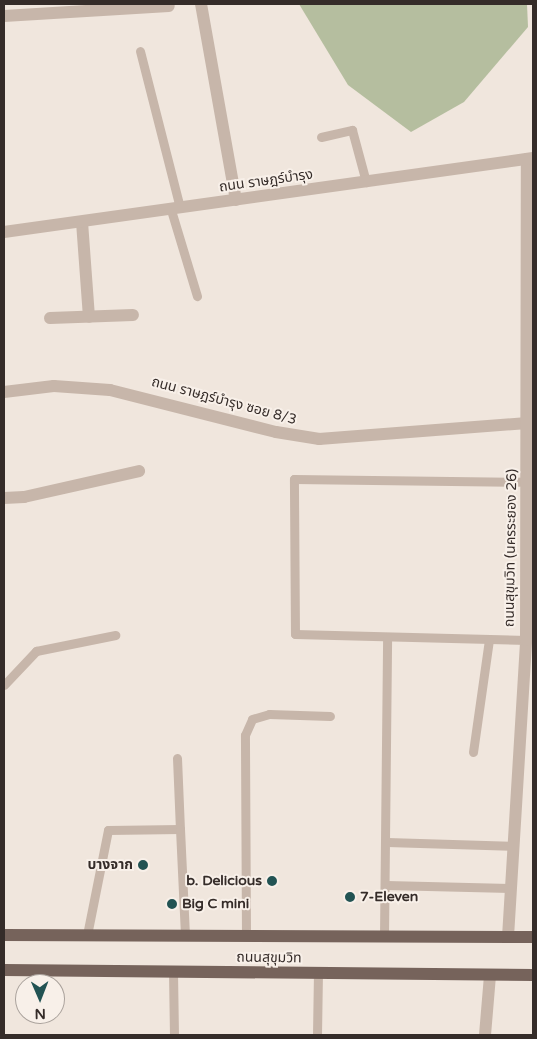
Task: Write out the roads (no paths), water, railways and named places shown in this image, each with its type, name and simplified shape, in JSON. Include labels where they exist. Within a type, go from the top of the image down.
[{"type":"main road","name":"ถนนสุขุมวิท","points":[[4,935],[533,937]]},
{"type":"main road","name":"ถนนสุขุมวิท","points":[[4,970],[533,976]]},
{"type":"street","points":[[201,4],[236,200]]},
{"type":"street","points":[[4,16],[169,6]]},
{"type":"street","name":"ถนน ราษฎร์บำรุง","points":[[4,232],[530,159]]},
{"type":"street","name":"ถนนสุขุมวิท (นครระยอง 26)","points":[[508,937],[512,846],[526,640],[527,482],[530,414],[530,159]]},
{"type":"street","points":[[82,222],[89,317]]},
{"type":"street","points":[[50,318],[133,315]]},
{"type":"street","name":"ถนน ราษฎร์บำรุง ซอย 8/3","points":[[4,392],[54,386],[110,390],[276,432],[319,438],[530,414]]},
{"type":"street","points":[[4,498],[24,497],[139,471]]},
{"type":"street","points":[[485,1035],[490,976]]},
{"type":"lane","points":[[140,51],[197,296]]},
{"type":"lane","points":[[321,137],[352,130],[366,182]]},
{"type":"lane","points":[[526,640],[295,634],[294,479],[527,482]]},
{"type":"lane","points":[[4,685],[36,651],[115,635]]},
{"type":"lane","points":[[384,936],[387,842],[387,636]]},
{"type":"lane","points":[[473,752],[489,639]]},
{"type":"lane","points":[[246,936],[245,734],[252,719],[269,714],[330,716]]},
{"type":"lane","points":[[177,758],[185,936]]},
{"type":"lane","points":[[87,935],[108,830],[180,829]]},
{"type":"lane","points":[[387,842],[512,846]]},
{"type":"lane","points":[[386,885],[510,888]]},
{"type":"lane","points":[[173,972],[174,1035]]},
{"type":"lane","points":[[317,1035],[318,973]]},
{"type":"place","name":"บางจาก","points":[[143,865]]},
{"type":"place","name":"b. Delicious","points":[[272,881]]},
{"type":"place","name":"7-Eleven","points":[[350,897]]},
{"type":"place","name":"Big C mini","points":[[172,904]]}]
